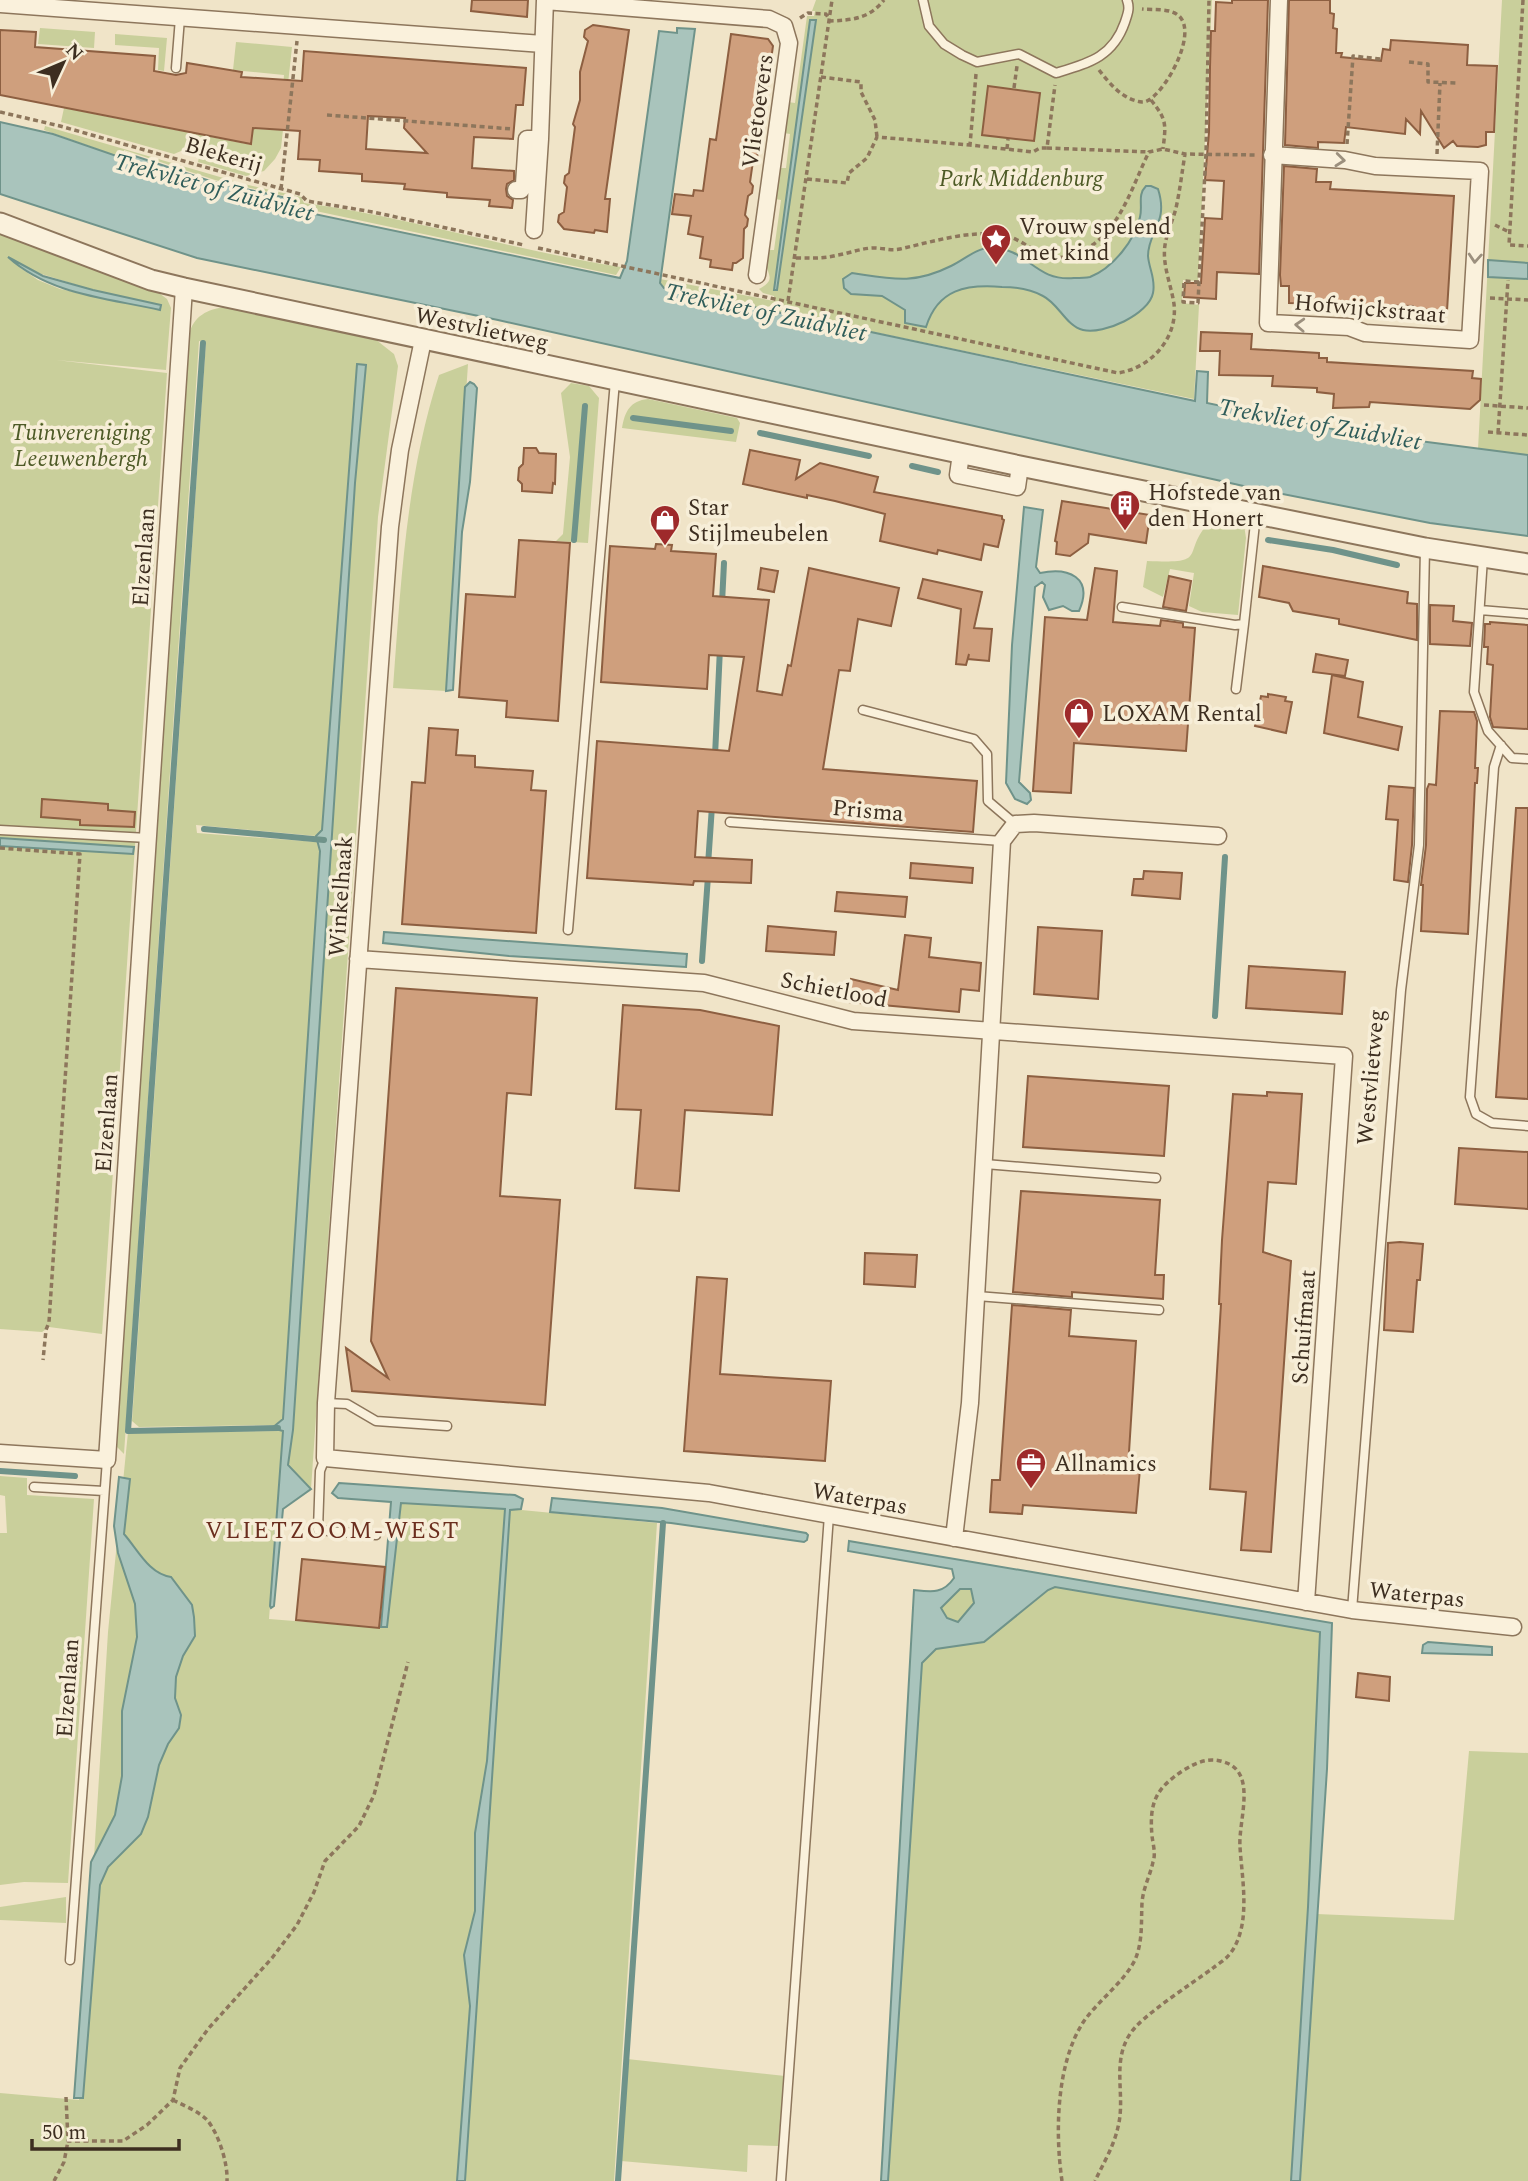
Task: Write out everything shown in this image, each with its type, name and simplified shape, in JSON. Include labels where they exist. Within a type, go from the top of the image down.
[{"type":"street","name":"Hofwijckstraat","points":[[1272,155],[1345,160],[1375,166],[1480,171],[1470,340],[1365,333],[1349,327],[1268,323],[1272,155],[1279,0]]},
{"type":"street","name":"Vlietoevers","points":[[534,230],[545,1],[769,19],[784,26],[789,43],[757,275]]},
{"type":"street","points":[[0,4],[121,7],[180,18],[543,44]]},
{"type":"street","points":[[516,190],[521,190],[524,184],[527,139],[540,135]]},
{"type":"street","name":"Westvlietweg","points":[[0,223],[96,260],[184,288],[961,454],[1425,548],[1528,564]]},
{"type":"street","name":"Elzenlaan","points":[[107,1460],[184,288]]},
{"type":"street","name":"Winkelhaak","points":[[325,1458],[326,1403],[390,527],[400,450],[423,340]]},
{"type":"street","points":[[954,1538],[970,1403],[1002,841],[1015,824],[1034,822],[1218,836]]},
{"type":"street","name":"Schietlood","points":[[358,959],[704,983],[853,1021],[1344,1056]]},
{"type":"street","name":"Schuifmaat","points":[[1306,1602],[1344,1056]]},
{"type":"street","points":[[0,1452],[107,1460]]},
{"type":"street","name":"Waterpas","points":[[325,1458],[709,1493],[1352,1610],[1513,1627]]},
{"type":"lane","points":[[923,0],[929,26],[944,44],[978,62],[1018,54],[1056,73],[1092,62],[1119,39],[1128,4]]},
{"type":"lane","points":[[176,68],[180,18]]},
{"type":"lane","points":[[568,930],[615,381]]},
{"type":"lane","points":[[1236,689],[1256,514]]},
{"type":"lane","name":"Westvlietweg","points":[[1352,1610],[1400,1003],[1419,845],[1425,548]]},
{"type":"lane","points":[[1483,558],[1474,692],[1488,731],[1512,758],[1528,759]]},
{"type":"lane","points":[[1122,607],[1235,625],[1244,624]]},
{"type":"lane","points":[[1480,610],[1528,614]]},
{"type":"lane","points":[[863,709],[974,739],[987,754],[988,801],[1015,824]]},
{"type":"lane","points":[[1501,745],[1494,767],[1470,1097],[1476,1114],[1492,1124],[1528,1126]]},
{"type":"lane","name":"Prisma","points":[[730,822],[1002,841]]},
{"type":"lane","points":[[0,830],[148,838]]},
{"type":"lane","points":[[985,1164],[1156,1178]]},
{"type":"lane","points":[[977,1296],[1159,1310]]},
{"type":"lane","points":[[326,1403],[347,1404],[376,1421],[447,1426]]},
{"type":"lane","points":[[325,1458],[320,1471],[318,1530],[376,1535]]},
{"type":"lane","name":"Elzenlaan","points":[[70,1960],[107,1460]]},
{"type":"lane","points":[[34,1487],[104,1492]]},
{"type":"lane","points":[[781,2181],[829,1516]]},
{"type":"path","points":[[788,301],[832,0]]},
{"type":"path","points":[[830,21],[864,17],[875,11],[884,0]]},
{"type":"path","points":[[1199,282],[1184,281],[1183,302],[1198,303],[1206,153],[1209,0]]},
{"type":"path","points":[[1523,0],[1509,244],[1528,246]]},
{"type":"path","points":[[1092,62],[1123,96],[1144,103],[1151,100],[1177,63],[1187,31],[1184,22],[1172,12],[1128,4]]},
{"type":"path","points":[[808,13],[826,14],[830,21]]},
{"type":"path","name":"Blekerij","points":[[0,112],[61,126],[281,189],[298,26]]},
{"type":"path","points":[[1345,160],[1353,56],[1380,59]]},
{"type":"path","points":[[970,145],[978,62]]},
{"type":"path","points":[[1409,62],[1428,64],[1428,82],[1457,83]]},
{"type":"path","points":[[1014,88],[1016,72]]},
{"type":"path","points":[[1047,148],[1056,73]]},
{"type":"path","points":[[807,178],[847,183],[849,173],[867,158],[877,137],[875,120],[861,92],[860,82],[821,77]]},
{"type":"path","points":[[1437,169],[1440,83]]},
{"type":"path","points":[[1151,100],[1164,117],[1166,127],[1163,149]]},
{"type":"path","points":[[327,115],[540,135]]},
{"type":"path","points":[[877,137],[1033,152],[1040,148],[1149,152],[1163,149],[1185,154],[1272,155]]},
{"type":"path","points":[[1007,149],[1008,139]]},
{"type":"path","points":[[796,258],[820,259],[875,247],[888,250],[925,241],[992,234],[1012,237],[1045,257],[1062,258],[1089,247],[1110,229],[1120,216],[1149,152]]},
{"type":"path","points":[[281,189],[300,194],[307,201],[373,212],[623,264],[663,275],[1118,373],[1147,362],[1158,352],[1169,335],[1174,320],[1174,304],[1164,259],[1185,154]]},
{"type":"path","points":[[1490,223],[1509,232]]},
{"type":"path","points":[[1498,433],[1508,280]]},
{"type":"path","points":[[1490,298],[1528,300]]},
{"type":"path","points":[[1484,405],[1528,408]]},
{"type":"path","points":[[1488,432],[1528,435]]},
{"type":"path","points":[[0,848],[80,854],[50,1309],[43,1360]]},
{"type":"path","points":[[68,2141],[123,2141],[173,2101],[180,2068],[208,2029],[297,1926],[314,1892],[325,1861],[359,1826],[374,1795],[408,1662]]},
{"type":"path","points":[[1062,2181],[1058,2118],[1065,2070],[1083,2024],[1122,1979],[1135,1959],[1143,1928],[1144,1892],[1154,1859],[1152,1808],[1159,1790],[1171,1778],[1199,1761],[1218,1760],[1231,1764],[1240,1773],[1244,1788],[1240,1846],[1245,1890],[1239,1936],[1229,1956],[1130,2032],[1122,2049],[1119,2069],[1119,2127],[1095,2181]]},
{"type":"path","points":[[54,2181],[64,2162],[68,2141],[66,2097]]},
{"type":"path","points":[[173,2101],[189,2107],[208,2121],[228,2167],[227,2181]]},
{"type":"green space","name":"Park Middenburg","points":[[816,0],[1212,0],[1198,281],[1183,280],[1182,303],[1199,305],[1194,399],[664,288],[660,279],[774,301],[774,296],[759,289],[768,283],[770,278],[766,258],[767,250],[774,250],[781,200],[775,199],[779,168],[786,168],[790,134],[784,133],[788,102],[795,103],[807,16],[814,16],[815,11],[812,11]]},
{"type":"green space","points":[[1502,0],[1528,0],[1528,455],[1478,449]]},
{"type":"green space","points":[[40,28],[95,32],[94,48],[38,44]]},
{"type":"green space","points":[[115,34],[167,38],[164,71],[158,70],[159,48],[115,45]]},
{"type":"green space","points":[[236,42],[292,47],[281,148],[264,171],[246,176],[198,162],[200,152],[181,151],[174,154],[61,122],[64,108],[252,145],[253,129],[280,130],[284,75],[233,70]]},
{"type":"green space","points":[[45,126],[244,184],[301,197],[304,203],[384,217],[621,267],[616,275],[297,207],[294,198],[215,180],[124,150],[123,158],[44,130]]},
{"type":"green space","name":"Tuinvereniging Leeuwenbergh","points":[[0,233],[155,290],[167,299],[171,308],[166,370],[56,360],[167,373],[102,1334],[49,1327],[42,1332],[0,1329]],"holes":[[[19,267],[93,290],[161,306],[160,310],[60,289],[38,280]]]},
{"type":"green space","points":[[225,307],[375,339],[394,354],[398,366],[378,517],[311,1489],[288,1466],[293,1430],[355,483],[366,365],[357,364],[322,831],[316,836],[196,825],[197,833],[317,842],[320,851],[283,1419],[276,1425],[139,1427],[132,1421],[206,342],[199,341],[124,1454],[116,1446],[189,335],[198,318]]},
{"type":"green space","points":[[468,364],[446,691],[393,688],[407,530],[428,413],[439,375]]},
{"type":"green space","points":[[571,383],[589,386],[599,398],[588,543],[556,541],[563,534],[570,457],[561,393]]},
{"type":"green space","points":[[648,399],[737,418],[740,423],[736,442],[622,428],[629,408]]},
{"type":"green space","points":[[1212,519],[1244,525],[1246,538],[1238,615],[1202,612],[1189,606],[1194,573],[1170,569],[1163,597],[1143,587],[1147,561],[1180,561],[1188,558],[1202,531]]},
{"type":"green space","points":[[283,1431],[269,1619],[383,1628],[394,1490],[511,1509],[657,1523],[614,2181],[465,2181],[492,1779],[463,2181],[0,2181],[0,2093],[79,2100],[108,1632],[128,1432]]},
{"type":"green space","points":[[0,1476],[27,1478],[27,1495],[94,1499],[68,1883],[24,1882],[0,1885],[0,1533],[7,1533],[5,1496],[0,1495]]},
{"type":"green space","points":[[989,1570],[1329,1627],[1296,2181],[885,2181],[919,1604]]},
{"type":"green space","points":[[1469,1751],[1528,1753],[1528,2181],[1300,2181],[1317,1914],[1454,1920]]},
{"type":"green space","points":[[66,1897],[66,1923],[0,1920],[0,1907]]},
{"type":"green space","points":[[627,2059],[785,2076],[778,2146],[748,2145],[747,2172],[621,2161]]},
{"type":"water","points":[[810,20],[816,20],[777,290],[774,290]]},
{"type":"water","name":"Trekvliet of Zuidvliet","points":[[677,28],[695,29],[660,283],[664,288],[1195,401],[1197,371],[1208,372],[1207,403],[1342,431],[1528,455],[1528,536],[1430,523],[1257,489],[498,320],[197,258],[0,194],[0,122],[53,134],[125,159],[126,153],[213,182],[292,199],[295,210],[620,278],[627,261],[659,31],[677,33]]},
{"type":"water","points":[[1146,186],[1158,189],[1161,201],[1160,219],[1148,256],[1154,283],[1153,293],[1150,301],[1135,315],[1113,326],[1092,331],[1083,330],[1072,324],[1049,300],[1038,294],[1018,288],[989,286],[965,288],[946,297],[931,314],[926,327],[905,323],[905,310],[882,296],[851,294],[844,288],[843,279],[852,273],[914,278],[937,272],[975,252],[990,248],[1014,253],[1049,275],[1060,278],[1090,277],[1107,267],[1128,244],[1137,226],[1142,193]]},
{"type":"water","points":[[8,257],[43,276],[161,305],[160,310],[61,287],[24,270]]},
{"type":"water","points":[[1488,260],[1528,263],[1528,279],[1488,277]]},
{"type":"water","points":[[357,364],[366,365],[355,483],[293,1430],[288,1465],[311,1489],[283,1509],[274,1606],[271,1608],[283,1431],[272,1428],[283,1419],[320,851],[316,836],[322,830]]},
{"type":"water","points":[[470,382],[477,388],[470,482],[462,532],[453,690],[446,691],[465,387]]},
{"type":"water","points":[[1024,507],[1043,510],[1036,567],[1040,573],[1069,573],[1081,582],[1083,590],[1079,611],[1063,606],[1049,610],[1043,597],[1045,585],[1042,582],[1035,587],[1019,782],[1030,793],[1031,800],[1027,804],[1015,799],[1006,783],[1012,645]]},
{"type":"water","points":[[0,838],[134,847],[133,854],[0,846]]},
{"type":"water","points":[[384,932],[687,954],[686,967],[509,956],[383,943]]},
{"type":"water","points":[[119,1477],[130,1479],[124,1534],[150,1566],[171,1577],[192,1605],[195,1636],[183,1656],[176,1677],[175,1698],[181,1715],[179,1728],[159,1765],[148,1817],[141,1834],[108,1867],[100,1885],[83,2098],[74,2098],[91,1862],[115,1815],[122,1776],[122,1711],[137,1637],[135,1604],[118,1553],[114,1526]]},
{"type":"water","points":[[339,1483],[515,1495],[523,1499],[521,1509],[510,1510],[465,2181],[457,2181],[470,2006],[464,1955],[475,1911],[475,1833],[487,1761],[505,1509],[401,1503],[387,1627],[381,1627],[391,1502],[338,1498],[332,1493]]},
{"type":"water","points":[[552,1498],[662,1508],[808,1535],[804,1542],[671,1523],[550,1512]]},
{"type":"water","points":[[849,1541],[1332,1623],[1327,1769],[1300,2181],[1291,2181],[1308,1907],[1320,1632],[1055,1587],[984,1642],[936,1649],[922,1663],[888,2181],[881,2181],[914,1590],[937,1591],[946,1587],[954,1578],[952,1569],[848,1551]],"holes":[[[960,1589],[971,1589],[974,1603],[958,1622],[947,1618],[941,1608]]]},
{"type":"water","points":[[1428,1642],[1492,1647],[1492,1655],[1422,1653],[1423,1645]]},
{"type":"building","points":[[472,0],[528,0],[527,17],[471,11]]},
{"type":"building","points":[[1232,0],[1268,0],[1259,274],[1217,272],[1216,299],[1184,297],[1185,283],[1201,283],[1205,218],[1222,219],[1224,181],[1205,180],[1211,31],[1215,31],[1216,2],[1232,3]]},
{"type":"building","points":[[1289,0],[1330,0],[1330,13],[1334,14],[1333,28],[1337,29],[1336,53],[1342,53],[1341,57],[1381,61],[1383,49],[1390,50],[1391,40],[1468,45],[1467,65],[1497,66],[1494,132],[1486,132],[1486,145],[1457,146],[1453,141],[1444,148],[1421,111],[1420,134],[1406,119],[1405,134],[1346,127],[1344,143],[1318,142],[1318,148],[1285,145]]},
{"type":"building","points":[[593,25],[629,30],[605,199],[610,199],[607,232],[595,230],[594,233],[564,229],[558,222],[559,215],[564,212],[567,187],[564,183],[565,176],[569,173],[575,127],[573,124],[580,100],[580,72],[588,41],[584,37],[585,30]]},
{"type":"building","points":[[0,30],[36,32],[35,47],[155,56],[154,71],[176,75],[186,73],[187,63],[242,72],[241,77],[302,81],[304,51],[526,68],[523,105],[516,105],[513,139],[474,137],[472,168],[514,171],[514,180],[507,184],[506,189],[507,196],[513,200],[512,208],[489,206],[490,200],[447,197],[447,193],[404,189],[405,184],[362,181],[362,174],[319,171],[320,160],[298,159],[300,131],[253,128],[251,144],[0,95]],"holes":[[[368,116],[405,118],[404,128],[427,153],[366,149]]]},
{"type":"building","points":[[731,34],[768,39],[773,46],[772,53],[768,56],[765,77],[768,81],[767,88],[757,130],[760,134],[750,182],[753,186],[752,193],[748,196],[745,215],[748,219],[744,229],[743,258],[733,263],[732,270],[710,267],[711,260],[700,258],[703,237],[688,234],[691,216],[672,214],[675,194],[693,196],[694,190],[703,191],[710,139],[716,140]]},
{"type":"building","points":[[988,86],[1040,93],[1034,141],[982,135]]},
{"type":"building","points":[[1284,166],[1317,169],[1316,182],[1331,182],[1330,189],[1454,196],[1447,311],[1413,309],[1413,306],[1289,303],[1289,286],[1281,286],[1280,275]]},
{"type":"building","points":[[1201,332],[1252,334],[1251,349],[1319,353],[1319,358],[1327,358],[1327,362],[1473,371],[1472,378],[1481,379],[1480,400],[1470,409],[1370,402],[1369,407],[1333,408],[1334,394],[1317,392],[1317,388],[1272,386],[1273,376],[1219,375],[1220,351],[1200,351]]},
{"type":"building","points":[[524,448],[536,448],[539,453],[556,454],[552,493],[522,491],[522,484],[518,480]]},
{"type":"building","points":[[750,450],[800,460],[796,479],[820,463],[878,477],[874,492],[1002,516],[1004,520],[998,547],[984,544],[981,560],[938,550],[937,554],[880,541],[885,514],[807,495],[807,498],[743,484]]},
{"type":"building","name":"Hofstede van den Honert","points":[[1062,501],[1150,515],[1146,543],[1089,534],[1088,543],[1070,556],[1056,554],[1055,541]]},
{"type":"building","points":[[519,540],[570,543],[558,721],[506,717],[507,701],[459,697],[466,594],[515,597]]},
{"type":"building","points":[[656,544],[672,545],[671,551],[716,554],[713,596],[769,600],[757,691],[782,695],[788,665],[791,666],[809,568],[899,588],[891,626],[858,619],[850,671],[839,670],[823,769],[977,781],[973,832],[698,811],[695,857],[752,860],[751,883],[694,881],[693,885],[587,878],[597,741],[729,751],[744,657],[709,655],[707,689],[601,682],[610,546],[655,549]]},
{"type":"building","points":[[1263,566],[1408,592],[1407,603],[1417,604],[1417,640],[1339,624],[1339,619],[1293,611],[1289,603],[1259,597]]},
{"type":"building","points":[[761,568],[778,571],[774,592],[758,589]]},
{"type":"building","points":[[1095,568],[1117,571],[1113,622],[1160,626],[1161,620],[1183,623],[1183,627],[1195,628],[1186,751],[1074,743],[1071,793],[1033,791],[1045,617],[1087,620]]},
{"type":"building","points":[[1169,576],[1191,581],[1186,611],[1163,607]]},
{"type":"building","points":[[923,579],[982,592],[974,628],[992,629],[989,661],[968,659],[969,654],[966,665],[956,664],[961,609],[918,598]]},
{"type":"building","points":[[1430,605],[1454,606],[1453,621],[1472,623],[1470,646],[1430,644]]},
{"type":"building","points":[[1490,622],[1528,625],[1528,729],[1493,727],[1490,717],[1493,665],[1487,664],[1488,647],[1484,647],[1485,624]]},
{"type":"building","points":[[1316,654],[1348,660],[1345,676],[1313,672]]},
{"type":"building","points":[[1332,675],[1363,682],[1358,717],[1402,727],[1398,750],[1324,733]]},
{"type":"building","points":[[1268,694],[1286,697],[1285,701],[1292,702],[1286,733],[1255,726],[1261,696],[1268,697]]},
{"type":"building","points":[[1440,711],[1474,712],[1477,721],[1475,768],[1478,768],[1468,934],[1421,931],[1427,789],[1429,784],[1436,785]]},
{"type":"building","points":[[429,728],[458,730],[456,755],[475,756],[475,767],[533,771],[531,790],[546,791],[536,933],[402,924],[412,782],[425,783]]},
{"type":"building","points":[[1389,786],[1414,788],[1408,882],[1394,880],[1398,820],[1386,819]]},
{"type":"building","points":[[42,799],[108,804],[108,810],[135,812],[134,827],[80,825],[80,820],[41,817]]},
{"type":"building","points":[[1516,808],[1528,808],[1528,1099],[1496,1097]]},
{"type":"building","points":[[911,863],[973,868],[972,883],[910,878]]},
{"type":"building","points":[[1144,871],[1182,873],[1180,899],[1132,895],[1134,879],[1143,879]]},
{"type":"building","points":[[837,892],[907,897],[905,917],[835,911]]},
{"type":"building","points":[[768,926],[836,932],[834,955],[766,951]]},
{"type":"building","points":[[1038,927],[1102,931],[1098,999],[1034,994]]},
{"type":"building","points":[[905,935],[931,938],[929,957],[981,963],[979,991],[961,989],[959,1012],[849,1002],[851,979],[898,990]]},
{"type":"building","points":[[1249,966],[1345,972],[1342,1014],[1246,1008]]},
{"type":"building","points":[[396,988],[537,998],[531,1095],[507,1093],[500,1196],[560,1200],[545,1405],[352,1391],[346,1348],[388,1378],[371,1341]]},
{"type":"building","points":[[623,1005],[700,1010],[779,1026],[772,1115],[685,1110],[679,1191],[635,1188],[641,1110],[616,1109]]},
{"type":"building","points":[[1028,1076],[1169,1086],[1164,1156],[1023,1147]]},
{"type":"building","points":[[1267,1092],[1302,1094],[1296,1184],[1268,1182],[1263,1252],[1291,1261],[1271,1552],[1241,1550],[1246,1492],[1210,1489],[1222,1240],[1233,1094],[1267,1096]]},
{"type":"building","points":[[1459,1148],[1528,1152],[1528,1209],[1455,1204]]},
{"type":"building","points":[[1021,1191],[1160,1200],[1155,1275],[1164,1275],[1163,1299],[1072,1292],[1072,1297],[1013,1292]]},
{"type":"building","points":[[1388,1243],[1423,1244],[1413,1332],[1384,1330]]},
{"type":"building","points":[[865,1253],[917,1255],[915,1287],[864,1284]]},
{"type":"building","points":[[697,1277],[727,1279],[720,1374],[831,1381],[825,1461],[684,1451]]},
{"type":"building","points":[[1012,1305],[1071,1310],[1069,1336],[1136,1341],[1128,1468],[1140,1469],[1136,1513],[1023,1505],[1022,1514],[990,1512],[992,1480],[1000,1480]]},
{"type":"building","points":[[302,1559],[385,1567],[379,1628],[296,1620]]},
{"type":"building","points":[[1358,1673],[1390,1677],[1389,1701],[1356,1697]]},
{"type":"waterway","points":[[203,343],[128,1431],[278,1428]]},
{"type":"waterway","points":[[574,540],[585,406]]},
{"type":"waterway","points":[[633,418],[731,431]]},
{"type":"waterway","points":[[760,433],[869,456]]},
{"type":"waterway","points":[[912,466],[938,472]]},
{"type":"waterway","points":[[1268,540],[1333,550],[1397,565]]},
{"type":"waterway","points":[[722,603],[724,563]]},
{"type":"waterway","points":[[715,756],[720,648]]},
{"type":"waterway","points":[[708,865],[712,806]]},
{"type":"waterway","points":[[204,829],[324,840]]},
{"type":"waterway","points":[[1215,1016],[1225,857]]},
{"type":"waterway","points":[[702,961],[708,876]]},
{"type":"waterway","points":[[0,1471],[75,1476]]},
{"type":"waterway","points":[[618,2181],[663,1523]]},
{"type":"place","name":"Vrouw spelend met kind","points":[[996,266]]},
{"type":"place","name":"Hofstede van den Honert","points":[[1125,532]]},
{"type":"place","name":"Star Stijlmeubelen","points":[[665,547]]},
{"type":"place","name":"LOXAM Rental","points":[[1079,740]]},
{"type":"place","name":"Allnamics","points":[[1031,1490]]},
{"type":"district","name":"VLIETZOOM-WEST","points":[[333,1530]]}]
